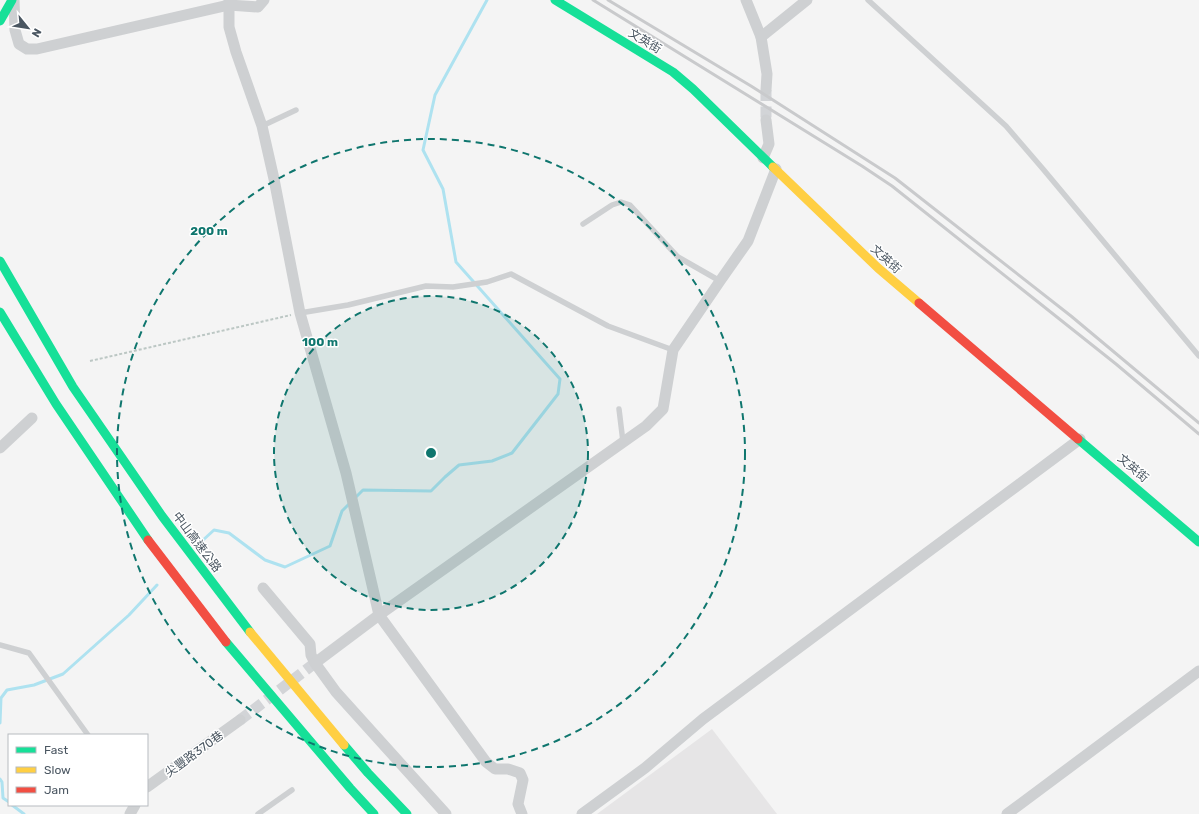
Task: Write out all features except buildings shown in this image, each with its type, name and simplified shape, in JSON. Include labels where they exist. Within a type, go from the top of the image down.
[{"type":"main road","points":[[0,21],[13,0]]},
{"type":"main road","name":"文英街","points":[[555,0],[673,72],[693,89],[878,268],[1199,542]]},
{"type":"main road","name":"中山高速公路","points":[[0,261],[73,387],[162,516],[262,647],[368,773],[407,814]]},
{"type":"main road","points":[[0,312],[56,404],[140,530],[230,646],[350,788],[374,814]]},
{"type":"street","points":[[13,0],[17,37],[19,44],[27,49],[37,49],[229,2],[258,7],[264,0]]},
{"type":"street","points":[[746,0],[761,37],[767,74],[766,90]]},
{"type":"street","points":[[761,37],[807,0]]},
{"type":"street","points":[[229,2],[230,27],[236,52],[262,126],[274,179],[300,313],[352,501],[379,615],[486,762],[494,769],[520,773],[523,780],[518,804],[522,814]]},
{"type":"street","points":[[763,158],[769,144],[766,120]]},
{"type":"street","points":[[315,663],[379,615],[646,426],[663,409],[673,350],[748,241],[776,170]]},
{"type":"street","points":[[0,448],[32,418]]},
{"type":"street","points":[[582,814],[645,768],[703,719],[1080,439]]},
{"type":"street","points":[[264,588],[310,644],[311,655],[315,663],[336,692],[446,814]]},
{"type":"street","points":[[1007,814],[1199,671]]},
{"type":"street","name":"尖豐路370巷","points":[[148,786],[240,720]]},
{"type":"lane","points":[[868,0],[1006,126],[1199,356]]},
{"type":"lane","points":[[262,126],[296,110]]},
{"type":"lane","points":[[582,224],[612,205],[621,202],[630,205],[678,257],[720,281]]},
{"type":"lane","points":[[300,313],[348,305],[426,286],[453,288],[480,283],[511,274],[608,326],[673,350]]},
{"type":"lane","points":[[619,409],[623,442]]},
{"type":"lane","points":[[0,646],[29,653],[87,734]]},
{"type":"lane","points":[[258,814],[292,790]]},
{"type":"path","points":[[90,361],[300,313]]},
{"type":"shaded area","points":[[712,729],[777,814],[597,814]]},
{"type":"waterway","points":[[355,498],[363,490],[431,491],[459,465],[492,461],[512,453],[558,394],[560,379],[456,262],[443,189],[423,150],[435,95],[487,0]]},
{"type":"waterway","points":[[202,541],[214,530],[229,533],[265,560],[285,567],[330,546],[342,511],[350,503]]},
{"type":"waterway","points":[[0,723],[1,698],[7,690],[34,685],[63,674],[129,615],[157,585]]},
{"type":"waterway","points":[[0,779],[2,782],[3,798],[8,801]]},
{"type":"waterway","points":[[13,806],[24,814]]},
{"type":"tunnel","points":[[766,90],[766,120]]},
{"type":"tunnel","points":[[240,720],[315,663]]},
{"type":"railway","points":[[593,0],[892,186],[1116,364],[1199,434]]},
{"type":"railway","points":[[608,0],[751,86],[895,178],[1071,316],[1199,423]]},
{"type":"traffic: fast","points":[[0,21],[12,0]]},
{"type":"traffic: fast","points":[[555,0],[673,72],[693,89],[773,167]]},
{"type":"traffic: fast","points":[[0,261],[73,387],[162,516],[250,632]]},
{"type":"traffic: fast","points":[[0,312],[56,404],[148,540]]},
{"type":"traffic: fast","points":[[1078,439],[1199,542]]},
{"type":"traffic: fast","points":[[226,642],[350,788],[374,814]]},
{"type":"traffic: fast","points":[[344,745],[407,814]]},
{"type":"traffic: slow","points":[[773,167],[878,268],[919,303]]},
{"type":"traffic: slow","points":[[250,632],[344,745]]},
{"type":"traffic: jam","points":[[919,303],[1078,439]]},
{"type":"traffic: jam","points":[[148,540],[226,642]]}]
